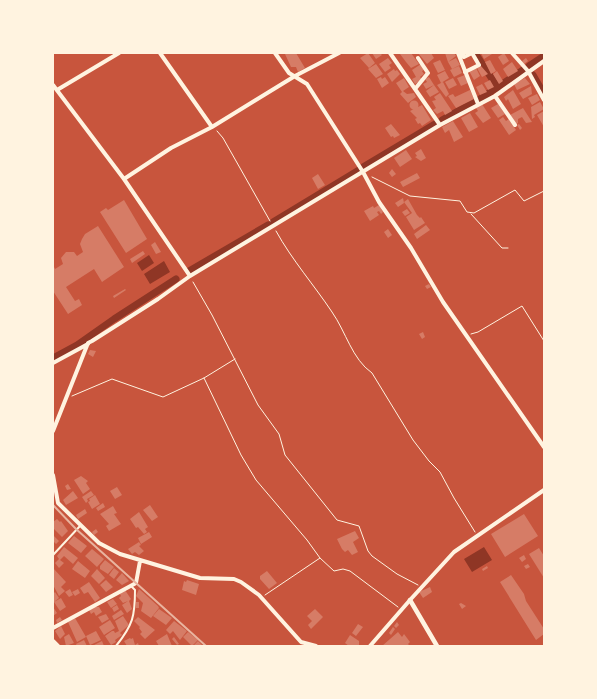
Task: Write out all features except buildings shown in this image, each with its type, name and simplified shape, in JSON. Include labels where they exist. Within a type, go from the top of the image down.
[{"type":"street","points":[[57,90],[119,53]]},
{"type":"street","points":[[160,53],[212,127]]},
{"type":"street","points":[[275,53],[289,73],[307,84],[363,172],[379,202],[411,248],[465,335],[544,447]]},
{"type":"street","points":[[124,179],[171,148],[212,127],[294,76],[339,53]]},
{"type":"street","points":[[390,53],[440,125]]},
{"type":"street","points":[[458,53],[478,104]]},
{"type":"street","points":[[462,53],[464,57],[472,53],[479,65],[465,72]]},
{"type":"street","points":[[512,53],[528,71],[544,100]]},
{"type":"street","points":[[415,89],[428,73],[418,58]]},
{"type":"street","points":[[53,363],[88,344],[158,299],[190,276],[440,125],[495,96],[544,61]]},
{"type":"street","points":[[53,85],[124,179],[190,276]]},
{"type":"street","points":[[495,96],[515,125]]},
{"type":"street","points":[[53,431],[88,344]]},
{"type":"street","points":[[53,475],[58,502],[80,526],[99,543],[120,554],[140,561],[200,578],[234,579],[249,587],[262,597],[301,642],[316,646]]},
{"type":"street","points":[[370,646],[454,552],[544,490]]},
{"type":"street","points":[[53,628],[136,583],[140,561]]},
{"type":"street","points":[[410,600],[437,646]]},
{"type":"street","points":[[53,641],[58,646]]},
{"type":"lane","points":[[53,555],[80,526]]},
{"type":"lane","points":[[116,646],[129,630],[135,614],[135,590],[131,586]]},
{"type":"path","points":[[212,127],[223,138],[288,252],[333,313],[362,367],[372,373],[413,440],[429,462],[440,472],[454,498],[478,536]]},
{"type":"path","points":[[363,172],[410,196],[460,201],[467,212],[470,213],[502,248],[508,248]]},
{"type":"path","points":[[470,213],[474,214],[515,190],[524,200],[544,191]]},
{"type":"path","points":[[190,276],[235,358],[258,405],[279,434],[285,454],[337,520],[359,526],[368,551],[372,556],[397,574],[422,587]]},
{"type":"path","points":[[465,335],[478,332],[522,306],[544,341]]},
{"type":"path","points":[[66,399],[112,379],[163,397],[204,378],[235,358]]},
{"type":"path","points":[[204,378],[241,454],[256,480],[307,540],[320,558],[334,571],[343,569],[350,571],[401,610]]},
{"type":"path","points":[[262,597],[320,558]]},
{"type":"shaded area","points":[[149,255],[154,263],[142,271],[137,263]]},
{"type":"shaded area","points":[[164,261],[170,272],[150,284],[144,274]]},
{"type":"shaded area","points":[[484,547],[492,560],[472,572],[464,559]]},
{"type":"waterway","points":[[475,53],[498,88]]},
{"type":"waterway","points":[[529,66],[544,56]]},
{"type":"waterway","points":[[480,99],[523,70]]},
{"type":"waterway","points":[[533,75],[544,94]]},
{"type":"waterway","points":[[442,120],[474,102]]},
{"type":"waterway","points":[[363,167],[435,124]]},
{"type":"waterway","points":[[273,222],[359,170]]},
{"type":"waterway","points":[[189,271],[268,225]]},
{"type":"waterway","points":[[53,358],[77,345],[176,279]]},
{"type":"railway","points":[[53,505],[76,529],[206,646]]}]
